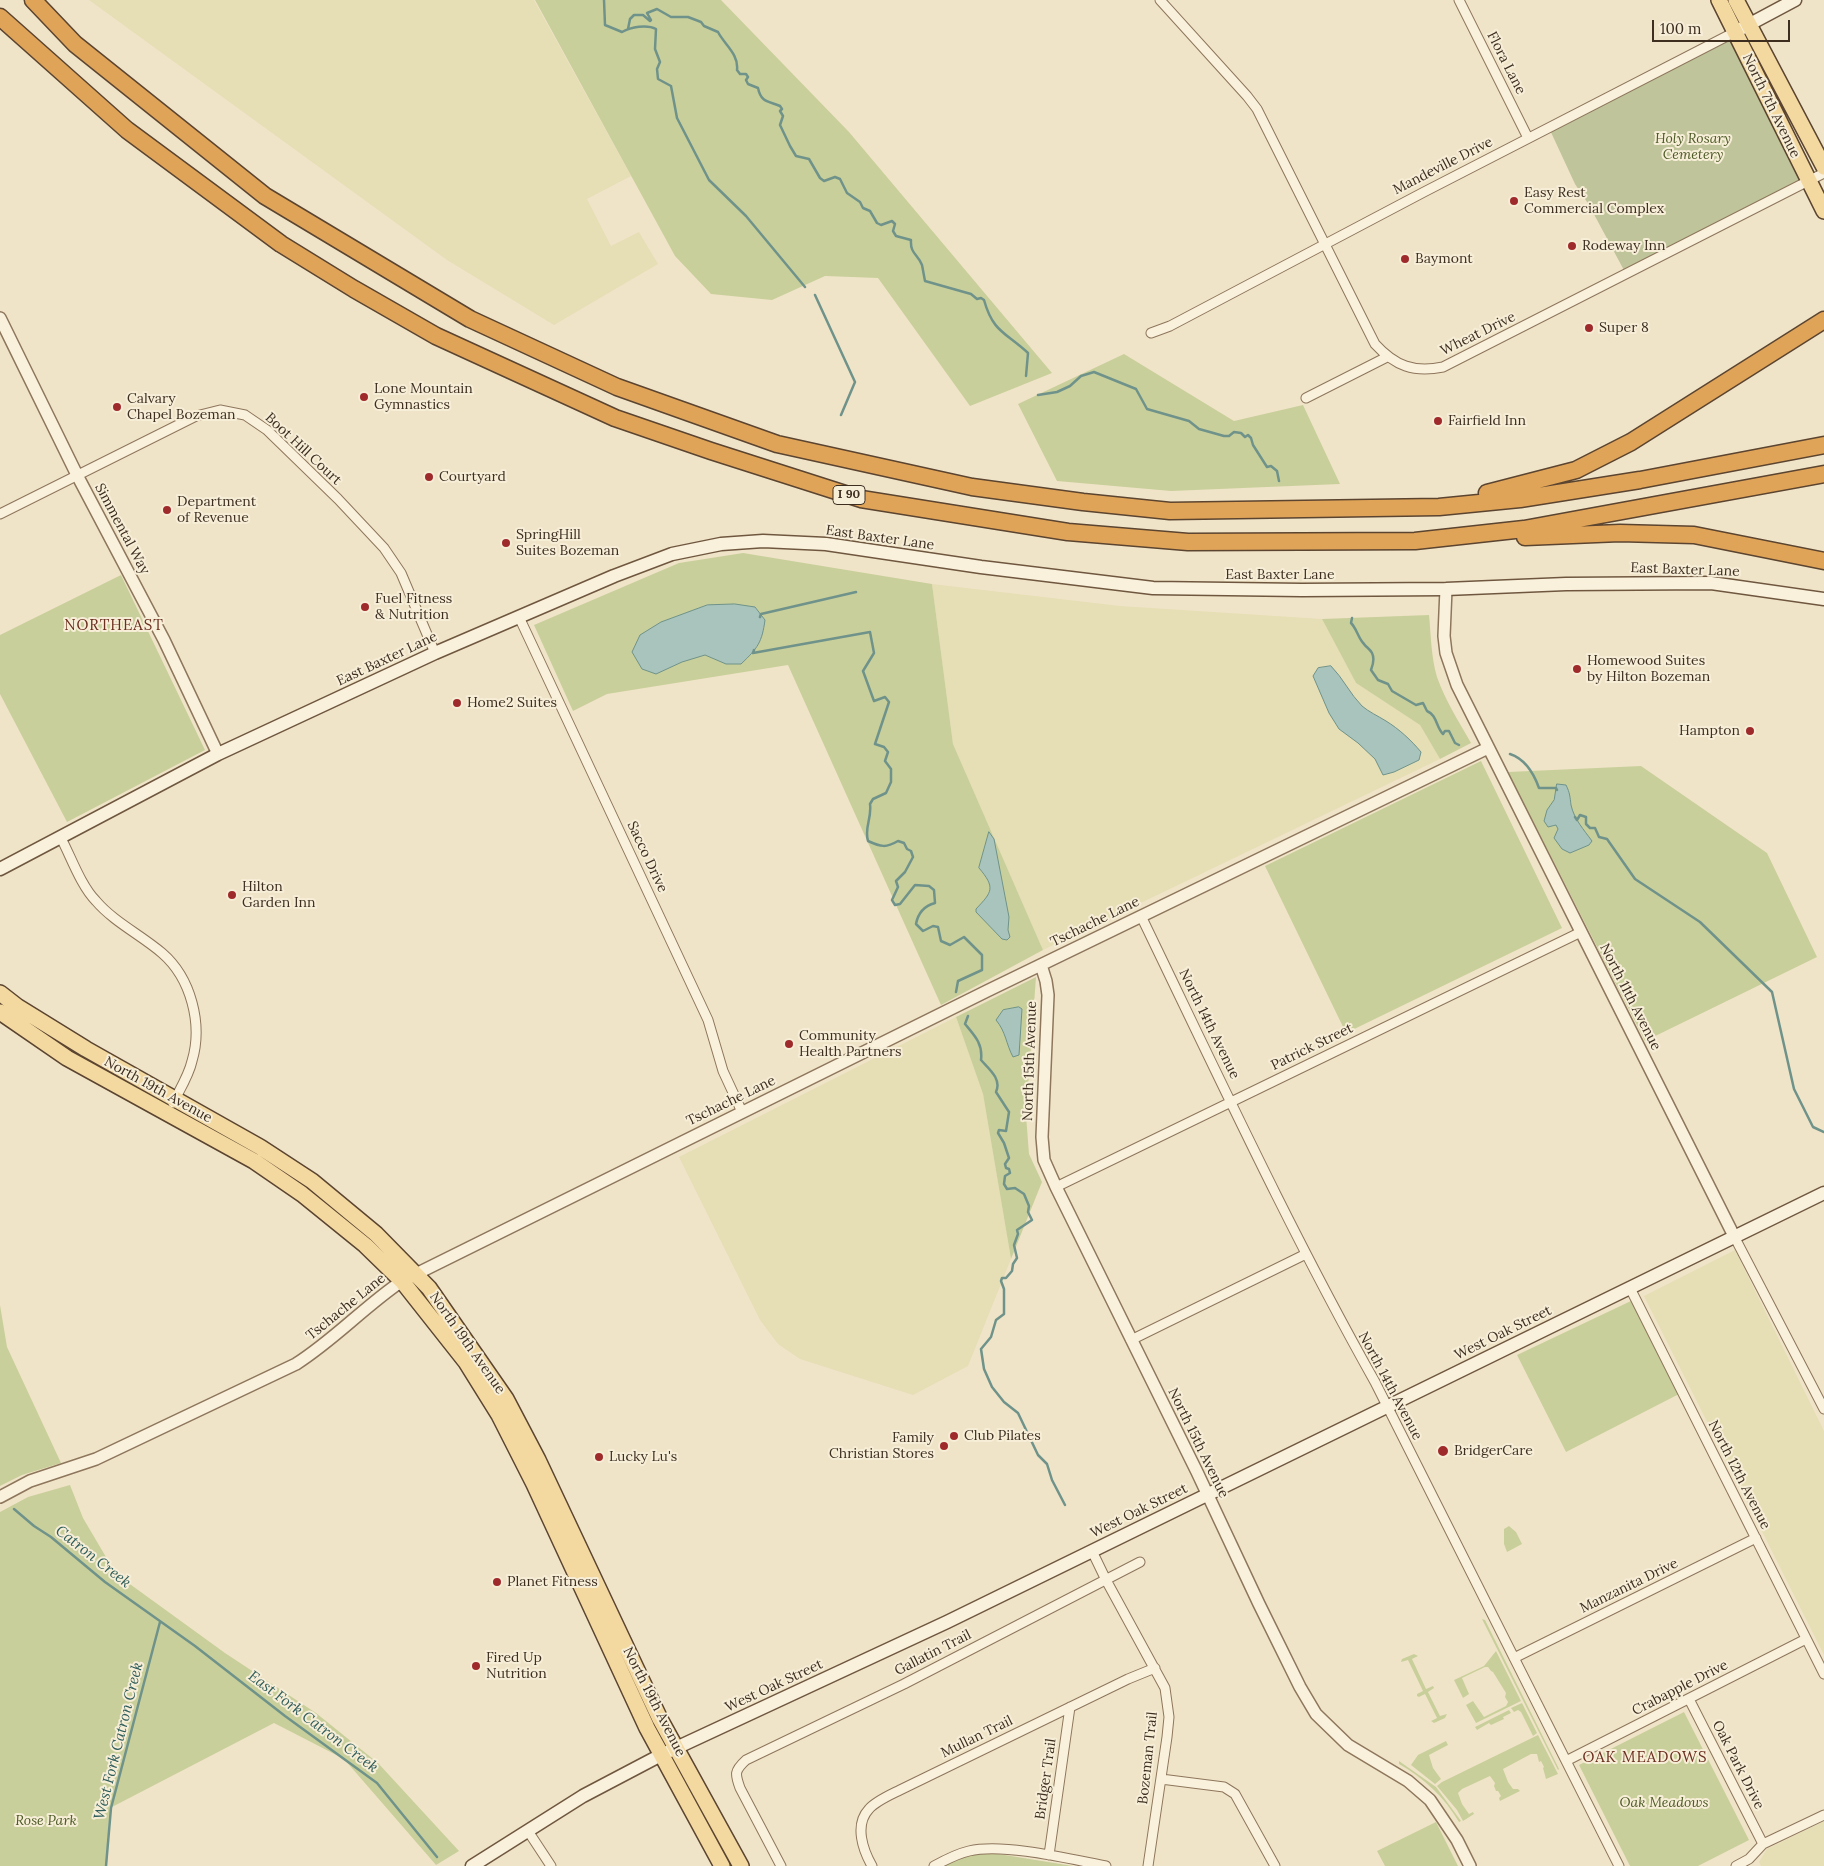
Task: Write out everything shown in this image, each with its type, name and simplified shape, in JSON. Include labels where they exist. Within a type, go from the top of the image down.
[{"type":"highway","points":[[33,0],[75,44],[265,196],[470,319],[617,387],[777,444],[972,487],[1170,511],[1439,507],[1520,499],[1640,480],[1824,445]]},
{"type":"highway","name":"I 90","points":[[0,17],[127,130],[281,244],[436,336],[615,418],[861,499],[1068,532],[1188,542],[1415,541],[1524,529],[1824,474]]},
{"type":"highway","points":[[1355,508],[1494,492],[1576,470],[1631,442],[1824,320]]},
{"type":"highway","points":[[1415,541],[1620,533],[1694,535],[1824,561]]},
{"type":"main road","name":"North 7th Avenue","points":[[1719,0],[1742,28],[1824,167]]},
{"type":"main road","name":"North 7th Avenue","points":[[1736,0],[1742,28],[1824,211]]},
{"type":"main road","points":[[1742,28],[1795,0]]},
{"type":"main road","name":"East Baxter Lane","points":[[0,869],[218,754],[436,653],[614,576],[672,554],[722,544],[763,540],[826,544],[981,567],[1153,588],[1200,590],[1446,589],[1566,584],[1711,583],[1824,599]]},
{"type":"main road","name":"North 19th Avenue","points":[[0,993],[18,1007],[86,1049],[260,1147],[312,1182],[376,1234],[417,1274],[506,1399],[546,1475],[660,1720],[741,1866]]},
{"type":"main road","name":"North 19th Avenue","points":[[0,1012],[67,1058],[254,1161],[302,1194],[365,1244],[402,1281],[466,1362],[499,1415],[534,1484],[647,1728],[722,1866]]},
{"type":"main road","name":"West Oak Street","points":[[472,1866],[583,1796],[661,1755],[947,1622],[1824,1193]]},
{"type":"street","points":[[1160,0],[1257,109],[1375,344],[1387,358],[1306,398]]},
{"type":"street","name":"Flora Lane","points":[[1459,0],[1528,138]]},
{"type":"street","name":"Mandeville Drive","points":[[1151,333],[1170,326],[1742,28]]},
{"type":"street","name":"Wheat Drive","points":[[1387,358],[1411,368],[1430,370],[1443,367],[1824,173]]},
{"type":"street","name":"Simmental Way","points":[[0,318],[77,475],[164,640],[218,754]]},
{"type":"street","name":"Boot Hill Court","points":[[0,514],[196,416],[220,410],[245,415],[267,430],[364,525],[384,548],[401,573],[436,653]]},
{"type":"street","name":"North 11th Avenue","points":[[1446,589],[1444,636],[1446,653],[1457,685],[1734,1238],[1824,1409]]},
{"type":"street","name":"Sacco Drive","points":[[519,617],[708,1020],[723,1071],[742,1112]]},
{"type":"street","name":"Tschache Lane","points":[[0,1497],[30,1481],[96,1459],[296,1364],[315,1352],[383,1294],[402,1281],[1041,965],[1488,748]]},
{"type":"street","points":[[61,838],[94,900],[104,910],[164,954],[174,966],[188,991],[196,1021],[195,1050],[188,1072],[167,1114]]},
{"type":"street","name":"North 14th Avenue","points":[[1141,916],[1306,1254],[1387,1406],[1619,1866]]},
{"type":"street","name":"Patrick Street","points":[[1056,1187],[1580,932]]},
{"type":"street","name":"North 15th Avenue","points":[[1041,965],[1048,995],[1042,1137],[1044,1160],[1056,1187],[1292,1672],[1316,1714],[1348,1745],[1408,1781],[1430,1800],[1457,1840],[1470,1866]]},
{"type":"street","points":[[1131,1340],[1306,1254]]},
{"type":"street","name":"North 12th Avenue","points":[[1630,1288],[1824,1674]]},
{"type":"street","name":"Manzanita Drive","points":[[1514,1658],[1756,1538]]},
{"type":"street","name":"Bozeman Trail","points":[[1092,1551],[1165,1688],[1169,1717],[1162,1779],[1148,1866]]},
{"type":"street","name":"Gallatin Trail","points":[[781,1866],[740,1788],[736,1776],[738,1767],[746,1760],[904,1684],[1140,1562]]},
{"type":"street","name":"Crabapple Drive","points":[[1566,1761],[1806,1639]]},
{"type":"street","name":"Mullan Trail","points":[[872,1866],[861,1837],[863,1818],[868,1809],[900,1790],[1070,1707],[1155,1668]]},
{"type":"street","name":"Oak Park Drive","points":[[1689,1699],[1763,1844]]},
{"type":"street","name":"Bridger Trail","points":[[1049,1856],[1070,1707]]},
{"type":"street","points":[[1162,1779],[1224,1787],[1235,1794],[1276,1866]]},
{"type":"street","points":[[1736,1866],[1749,1860],[1763,1844],[1824,1815]]},
{"type":"street","points":[[528,1830],[550,1866]]},
{"type":"street","points":[[934,1866],[957,1854],[971,1850],[991,1849],[1049,1856],[1106,1866]]},
{"type":"shaded area","points":[[89,0],[534,0],[631,176],[587,199],[611,246],[639,232],[658,264],[554,325],[447,260]]},
{"type":"shaded area","points":[[932,584],[1120,606],[1322,619],[1356,683],[1420,725],[1440,759],[1043,950],[953,744]]},
{"type":"shaded area","points":[[956,1017],[983,1094],[1011,1259],[968,1366],[913,1395],[800,1359],[778,1344],[760,1320],[679,1157]]},
{"type":"shaded area","points":[[1735,1250],[1824,1431],[1824,1655],[1644,1296]]},
{"type":"shaded area","points":[[1824,1821],[1824,1866],[1761,1866],[1759,1862],[1767,1849]]},
{"type":"green space","points":[[535,0],[721,0],[849,132],[1052,373],[970,406],[878,278],[825,276],[772,300],[711,294],[675,256]]},
{"type":"green space","name":"Holy Rosary Cemetery","points":[[1735,32],[1809,181],[1626,274],[1589,205],[1575,184],[1549,128]]},
{"type":"green space","points":[[1124,354],[1234,421],[1303,405],[1340,484],[1171,491],[1057,481],[1018,404]]},
{"type":"green space","points":[[743,553],[932,584],[953,744],[1043,950],[941,1005],[788,665],[607,694],[573,711],[534,625],[679,563]]},
{"type":"green space","points":[[121,575],[205,750],[67,822],[0,694],[0,635]]},
{"type":"green space","points":[[1429,615],[1432,654],[1437,677],[1448,702],[1471,743],[1440,759],[1420,725],[1356,683],[1322,619]]},
{"type":"green space","points":[[1481,761],[1562,928],[1346,1033],[1265,866]]},
{"type":"green space","points":[[1641,766],[1767,853],[1817,957],[1645,1041],[1508,772]]},
{"type":"green space","points":[[1036,977],[1026,1115],[1029,1154],[1042,1182],[1011,1259],[983,1094],[956,1017]]},
{"type":"green space","points":[[1633,1300],[1681,1393],[1566,1452],[1517,1355]]},
{"type":"green space","points":[[0,1305],[7,1347],[61,1463],[22,1475],[0,1486]]},
{"type":"green space","name":"Rose Park","points":[[70,1485],[83,1518],[116,1574],[225,1653],[316,1713],[378,1763],[459,1851],[436,1865],[344,1759],[274,1723],[112,1807],[109,1819],[107,1866],[0,1866],[0,1512],[28,1497]]},
{"type":"green space","points":[[1509,1526],[1516,1532],[1522,1544],[1507,1552],[1504,1544],[1504,1529]]},
{"type":"green space","points":[[1482,1619],[1485,1620],[1558,1770]]},
{"type":"green space","points":[[1496,1651],[1521,1701],[1476,1723],[1466,1705],[1473,1701],[1484,1717],[1506,1706],[1508,1702],[1505,1697],[1506,1693],[1488,1667],[1462,1678],[1469,1694],[1463,1698],[1454,1680],[1484,1666]]},
{"type":"green space","points":[[1414,1654],[1418,1656],[1412,1659],[1426,1689],[1433,1686],[1434,1688],[1428,1692],[1440,1716],[1447,1714],[1445,1718],[1434,1723],[1431,1721],[1437,1718],[1425,1694],[1417,1696],[1417,1694],[1423,1691],[1408,1660],[1401,1662],[1402,1659]]},
{"type":"green space","points":[[1522,1703],[1537,1733],[1533,1736],[1521,1712],[1518,1710],[1514,1712],[1511,1708]]},
{"type":"green space","points":[[1509,1710],[1511,1713],[1503,1717],[1504,1719],[1491,1725],[1489,1723],[1477,1730],[1475,1727]]},
{"type":"green space","name":"Oak Meadows","points":[[1684,1712],[1749,1840],[1698,1866],[1630,1866],[1579,1765]]},
{"type":"green space","points":[[1538,1735],[1558,1774],[1546,1779],[1544,1767],[1541,1761],[1539,1762],[1537,1754],[1531,1754],[1503,1769],[1513,1789],[1520,1791],[1500,1801],[1499,1798],[1501,1796],[1496,1791],[1495,1783],[1490,1776],[1462,1789],[1458,1793],[1462,1804],[1469,1814],[1473,1812],[1474,1814],[1463,1821],[1457,1810],[1437,1786]]},
{"type":"green space","points":[[1446,1741],[1448,1745],[1429,1755],[1433,1768],[1441,1779],[1435,1784],[1411,1765],[1418,1755]]},
{"type":"green space","points":[[1399,1761],[1436,1787],[1461,1821],[1459,1822],[1447,1804],[1433,1789],[1417,1775],[1399,1764]]},
{"type":"green space","points":[[1436,1822],[1458,1866],[1385,1866],[1377,1851]]},
{"type":"green space","points":[[986,1852],[1073,1866],[943,1866],[958,1857]]},
{"type":"water","points":[[735,604],[755,607],[765,620],[758,644],[741,664],[726,664],[705,655],[682,662],[656,674],[642,669],[632,652],[640,635],[661,622],[707,605]]},
{"type":"water","points":[[1331,666],[1362,706],[1396,728],[1413,743],[1421,752],[1419,760],[1383,775],[1375,759],[1339,729],[1329,713],[1313,676],[1318,668]]},
{"type":"water","points":[[1557,784],[1566,785],[1574,815],[1592,841],[1589,845],[1570,853],[1562,849],[1554,838],[1558,829],[1556,825],[1548,827],[1544,821],[1547,810],[1554,800]]},
{"type":"water","points":[[989,832],[994,839],[1009,917],[1008,930],[1010,937],[1007,940],[1002,939],[976,912],[976,909],[986,898],[990,890],[988,880],[979,868]]},
{"type":"water","points":[[1019,1007],[1022,1009],[1019,1055],[1013,1057],[1002,1029],[996,1020],[1003,1010]]},
{"type":"waterway","points":[[604,0],[605,25],[622,32],[639,27],[652,27],[656,29],[655,49],[660,62],[657,69],[658,79],[671,86],[677,118],[709,180],[746,216],[805,287]]},
{"type":"waterway","points":[[628,29],[630,19],[634,15],[643,15],[650,21],[647,13],[657,9],[671,17],[688,17],[718,32],[736,59],[737,70],[740,74],[746,74],[748,77],[746,80],[748,84],[758,88],[763,99],[780,106],[782,109],[780,111],[783,116],[780,125],[796,156],[809,159],[820,178],[824,181],[835,177],[840,179],[847,193],[860,202],[863,208],[870,211],[877,223],[881,225],[892,221],[895,224],[893,231],[896,236],[911,240],[913,251],[922,265],[925,281],[971,294],[977,299],[981,298],[984,300],[991,319],[1001,331],[1028,353],[1026,376]]},
{"type":"waterway","points":[[815,295],[855,382],[841,415]]},
{"type":"waterway","points":[[1038,395],[1057,392],[1070,386],[1081,376],[1094,372],[1136,389],[1147,409],[1189,421],[1199,429],[1224,436],[1229,436],[1234,432],[1241,433],[1245,437],[1248,435],[1267,467],[1271,466],[1277,471],[1279,481]]},
{"type":"waterway","points":[[760,617],[761,614],[856,592]]},
{"type":"waterway","points":[[1352,618],[1351,623],[1362,642],[1373,655],[1374,660],[1371,670],[1378,680],[1388,684],[1392,691],[1416,705],[1423,703],[1427,711],[1435,718],[1443,734],[1445,731],[1449,731],[1455,743],[1459,745]]},
{"type":"waterway","points":[[754,650],[753,653],[870,632],[874,653],[863,671],[874,701],[885,697],[889,702],[875,744],[884,747],[888,752],[885,761],[891,769],[891,782],[886,793],[873,799],[870,804],[867,831],[868,841],[883,846],[898,841],[904,843],[907,849],[911,851],[913,857],[905,872],[896,881],[898,887],[892,900],[895,905],[900,904],[915,885],[929,886],[934,890],[935,903],[922,910],[916,924],[923,931],[933,926],[938,927],[941,941],[950,945],[964,937],[982,955],[982,970],[958,981],[956,992]]},
{"type":"waterway","points":[[1510,754],[1520,759],[1528,768],[1539,788],[1556,788],[1557,790]]},
{"type":"waterway","points":[[1575,817],[1577,820],[1580,815],[1586,817],[1586,824],[1590,828],[1595,828],[1599,837],[1607,839],[1635,879],[1700,922],[1772,992],[1794,1089],[1813,1127],[1824,1132]]},
{"type":"waterway","points":[[968,1016],[965,1024],[978,1040],[981,1049],[981,1060],[996,1079],[996,1092],[1009,1112],[1006,1131],[999,1130],[998,1133],[1009,1158],[1005,1164],[1010,1173],[1005,1176],[1004,1184],[1007,1189],[1015,1188],[1024,1194],[1032,1220],[1017,1230],[1018,1234],[1014,1245],[1017,1258],[1013,1264],[1012,1271],[1006,1278],[1002,1278],[1001,1281],[1004,1289],[1004,1314],[996,1320],[991,1337],[981,1349],[984,1369],[992,1387],[1004,1402],[1018,1413],[1038,1455],[1047,1464],[1052,1480],[1065,1505]]},
{"type":"waterway","name":"East Fork Catron Creek","points":[[14,1509],[105,1582],[195,1646],[285,1716],[377,1783],[437,1857]]},
{"type":"waterway","name":"West Fork Catron Creek","points":[[106,1866],[111,1808],[160,1622]]},
{"type":"place","name":"Easy Rest Commercial Complex","points":[[1514,201]]},
{"type":"place","name":"Rodeway Inn","points":[[1572,246]]},
{"type":"place","name":"Baymont","points":[[1405,259]]},
{"type":"place","name":"Super 8","points":[[1589,328]]},
{"type":"place","name":"Lone Mountain Gymnastics","points":[[364,397]]},
{"type":"place","name":"Calvary Chapel Bozeman","points":[[117,407]]},
{"type":"place","name":"Fairfield Inn","points":[[1438,421]]},
{"type":"place","name":"Courtyard","points":[[429,477]]},
{"type":"place","name":"Department of Revenue","points":[[167,510]]},
{"type":"place","name":"SpringHill Suites Bozeman","points":[[506,543]]},
{"type":"place","name":"Fuel Fitness & Nutrition","points":[[365,607]]},
{"type":"place","name":"Homewood Suites by Hilton Bozeman","points":[[1577,669]]},
{"type":"place","name":"Home2 Suites","points":[[457,703]]},
{"type":"place","name":"Hampton","points":[[1750,731]]},
{"type":"place","name":"Hilton Garden Inn","points":[[232,895]]},
{"type":"place","name":"Community Health Partners","points":[[789,1044]]},
{"type":"place","name":"Club Pilates","points":[[954,1436]]},
{"type":"place","name":"Family Christian Stores","points":[[944,1446]]},
{"type":"place","name":"BridgerCare","points":[[1443,1451]]},
{"type":"place","name":"Lucky Lu's","points":[[599,1457]]},
{"type":"place","name":"Planet Fitness","points":[[497,1582]]},
{"type":"place","name":"Fired Up Nutrition","points":[[476,1666]]},
{"type":"district","name":"NORTHEAST","points":[[114,626]]},
{"type":"district","name":"OAK MEADOWS","points":[[1645,1758]]},
{"type":"water label","name":"Catron Creek","points":[[93,1557]]}]
